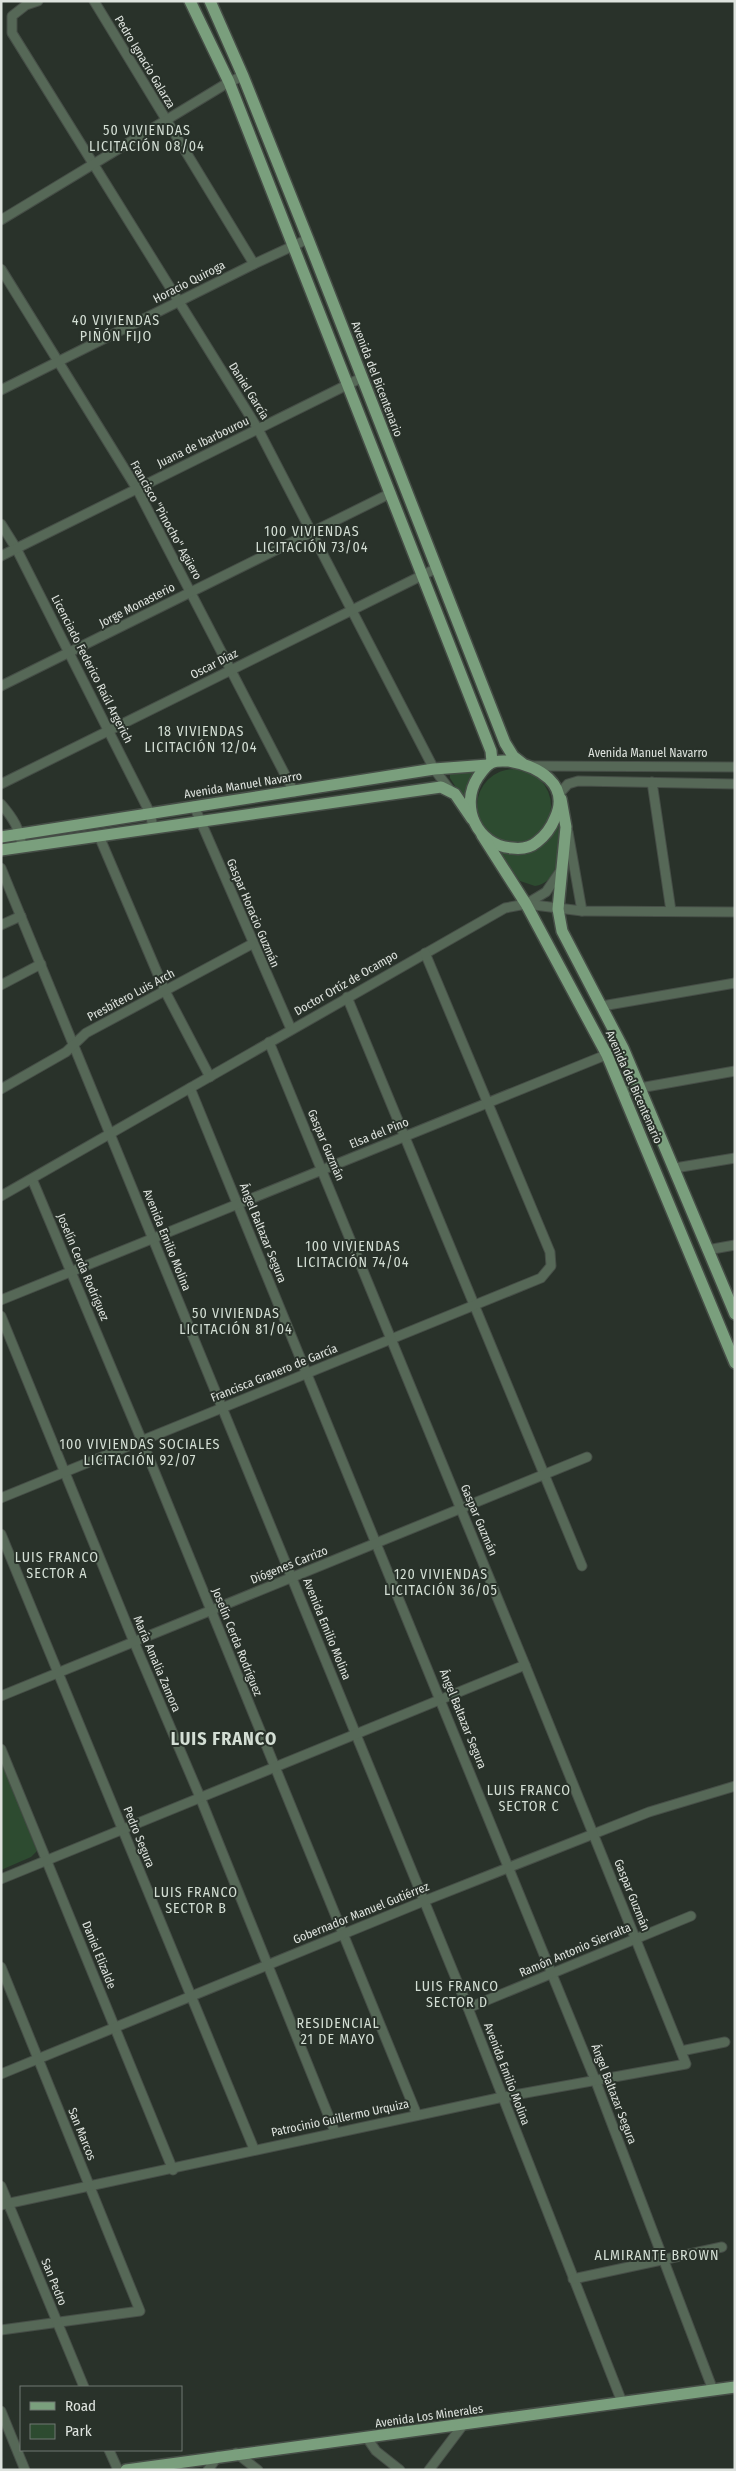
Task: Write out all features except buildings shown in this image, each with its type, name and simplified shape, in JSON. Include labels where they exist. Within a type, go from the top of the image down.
[{"type":"main road","points":[[190,1],[229,82],[491,750],[490,764],[476,780],[472,790],[470,799],[472,819]]},
{"type":"main road","name":"Avenida del Bicentenario","points":[[210,1],[243,76],[308,239],[508,750],[527,765]]},
{"type":"main road","points":[[1,850],[199,820],[440,787],[450,790],[455,794],[482,836],[498,846],[522,848],[533,845],[548,830],[558,811],[560,797],[544,775],[527,765],[509,761],[490,764]]},
{"type":"main road","name":"Avenida Manuel Navarro","points":[[1,837],[434,769],[490,764]]},
{"type":"main road","name":"Avenida del Bicentenario","points":[[560,797],[566,827],[558,909],[562,931],[623,1048],[735,1314]]},
{"type":"main road","name":"Avenida del Bicentenario","points":[[482,836],[526,904],[607,1055],[735,1363]]},
{"type":"main road","name":"Avenida Los Minerales","points":[[126,2470],[236,2453],[367,2438],[735,2387]]},
{"type":"street","name":"Daniel García","points":[[38,1],[26,5],[12,16],[12,33],[258,429],[434,769],[450,790]]},
{"type":"street","name":"Pedro Ignacio Galarza","points":[[94,1],[254,264]]},
{"type":"street","points":[[1,220],[229,82],[243,76]]},
{"type":"street","name":"Horacio Quiroga","points":[[1,390],[308,239]]},
{"type":"street","name":"Francisco \"Pinocho\" Agüero","points":[[1,269],[137,489],[294,792]]},
{"type":"street","name":"Juana de Ibarbourou","points":[[1,556],[362,378]]},
{"type":"street","name":"Jorge Monasterio","points":[[1,686],[391,493]]},
{"type":"street","name":"Licenciado Federico Raúl Argerich","points":[[1,524],[16,548],[110,731],[150,813],[153,827]]},
{"type":"street","name":"Oscar Díaz","points":[[1,784],[422,573],[437,568]]},
{"type":"street","name":"Avenida Manuel Navarro","points":[[527,765],[735,767]]},
{"type":"street","points":[[560,797],[568,784],[578,781],[735,784]]},
{"type":"street","points":[[652,782],[671,911]]},
{"type":"street","points":[[1,804],[13,818],[20,834],[22,847]]},
{"type":"street","name":"Gaspar Horacio Guzmán","points":[[194,806],[252,944],[291,1029]]},
{"type":"street","points":[[566,827],[573,852],[582,910]]},
{"type":"street","points":[[99,836],[166,991],[210,1076]]},
{"type":"street","name":"Avenida Emilio Molina","points":[[1,868],[468,2008],[622,2402]]},
{"type":"street","points":[[526,904],[546,892],[562,869]]},
{"type":"street","name":"Doctor Ortíz de Ocampo","points":[[1,1196],[505,908],[526,904],[558,909],[582,910],[735,912]]},
{"type":"street","points":[[1,925],[20,916]]},
{"type":"street","name":"Presbítero Luis Arch","points":[[1,1089],[66,1052],[86,1033],[252,944]]},
{"type":"street","points":[[425,952],[487,1102]]},
{"type":"street","points":[[1,985],[41,964]]},
{"type":"street","points":[[602,1006],[735,983]]},
{"type":"street","points":[[347,997],[582,1566]]},
{"type":"street","name":"Gaspar Guzmán","points":[[269,1042],[594,1834],[686,2064]]},
{"type":"street","name":"Elsa del Pino","points":[[1,1300],[623,1048]]},
{"type":"street","points":[[623,1091],[735,1071]]},
{"type":"street","name":"Ángel Baltazar Segura","points":[[190,1088],[510,1867],[596,2082],[713,2390]]},
{"type":"street","name":"Francisca Granero de García","points":[[1,1498],[541,1278],[551,1266],[550,1252],[487,1102]]},
{"type":"street","points":[[675,1168],[735,1158]]},
{"type":"street","name":"Joselín Cerda Rodríguez","points":[[32,1179],[142,1441],[416,2115]]},
{"type":"street","points":[[707,1250],[735,1246]]},
{"type":"street","name":"María Amalia Zamora","points":[[1,1316],[134,1642],[200,1797],[335,2132]]},
{"type":"street","name":"Diógenes Carrizo","points":[[1,1696],[587,1457]]},
{"type":"street","name":"Pedro Segura","points":[[1,1534],[254,2149]]},
{"type":"street","points":[[1,1879],[525,1665]]},
{"type":"street","name":"Daniel Elizalde","points":[[1,1749],[173,2170]]},
{"type":"street","name":"Gobernador Manuel Gutiérrez","points":[[1,2074],[424,1901],[649,1812],[735,1786]]},
{"type":"street","name":"Ramón Antonio Sierralta","points":[[468,2008],[692,1916]]},
{"type":"street","name":"San Marcos","points":[[1,1967],[140,2311],[57,2322]]},
{"type":"street","points":[[681,2051],[725,2042]]},
{"type":"street","name":"Patrocinio Guillermo Urquiza","points":[[5,2204],[173,2170],[254,2149],[503,2097],[596,2082],[686,2064]]},
{"type":"street","name":"San Pedro","points":[[1,2186],[5,2204],[84,2386]]},
{"type":"street","points":[[574,2279],[722,2247]]},
{"type":"street","points":[[1,2330],[57,2322]]},
{"type":"street","points":[[1,2411],[25,2470]]},
{"type":"street","points":[[429,2470],[463,2425]]},
{"type":"street","points":[[367,2438],[376,2451],[400,2470]]},
{"type":"street","points":[[109,2451],[118,2470]]},
{"type":"street","points":[[236,2453],[258,2470]]},
{"type":"street","points":[[208,2470],[218,2456]]},
{"type":"green space","points":[[514,769],[535,775],[545,785],[551,806],[545,827],[535,837],[514,843],[493,837],[483,827],[477,806],[483,785],[493,775]]},
{"type":"green space","points":[[474,770],[466,797],[462,797],[450,778],[450,774]]},
{"type":"green space","points":[[559,824],[559,852],[550,878],[544,883],[535,886],[520,881],[497,850],[517,853],[533,849],[547,840]]},
{"type":"green space","points":[[1,1761],[37,1851],[31,1857],[1,1870]]},
{"type":"district","name":"50 VIVIENDAS LICITACIÓN 08/04","points":[[147,138]]},
{"type":"district","name":"40 VIVIENDAS PIÑÓN FIJO","points":[[116,328]]},
{"type":"district","name":"100 VIVIENDAS LICITACIÓN 73/04","points":[[312,540]]},
{"type":"district","name":"18 VIVIENDAS LICITACIÓN 12/04","points":[[201,740]]},
{"type":"district","name":"100 VIVIENDAS LICITACIÓN 74/04","points":[[353,1254]]},
{"type":"district","name":"50 VIVIENDAS LICITACIÓN 81/04","points":[[236,1322]]},
{"type":"district","name":"100 VIVIENDAS SOCIALES LICITACIÓN 92/07","points":[[140,1452]]},
{"type":"district","name":"LUIS FRANCO SECTOR A","points":[[57,1565]]},
{"type":"district","name":"120 VIVIENDAS LICITACIÓN 36/05","points":[[441,1582]]},
{"type":"district","name":"LUIS FRANCO","points":[[224,1739]]},
{"type":"district","name":"LUIS FRANCO SECTOR C","points":[[529,1798]]},
{"type":"district","name":"LUIS FRANCO SECTOR B","points":[[196,1900]]},
{"type":"district","name":"LUIS FRANCO SECTOR D","points":[[457,1994]]},
{"type":"district","name":"RESIDENCIAL 21 DE MAYO","points":[[338,2032]]},
{"type":"district","name":"ALMIRANTE BROWN","points":[[657,2255]]}]
